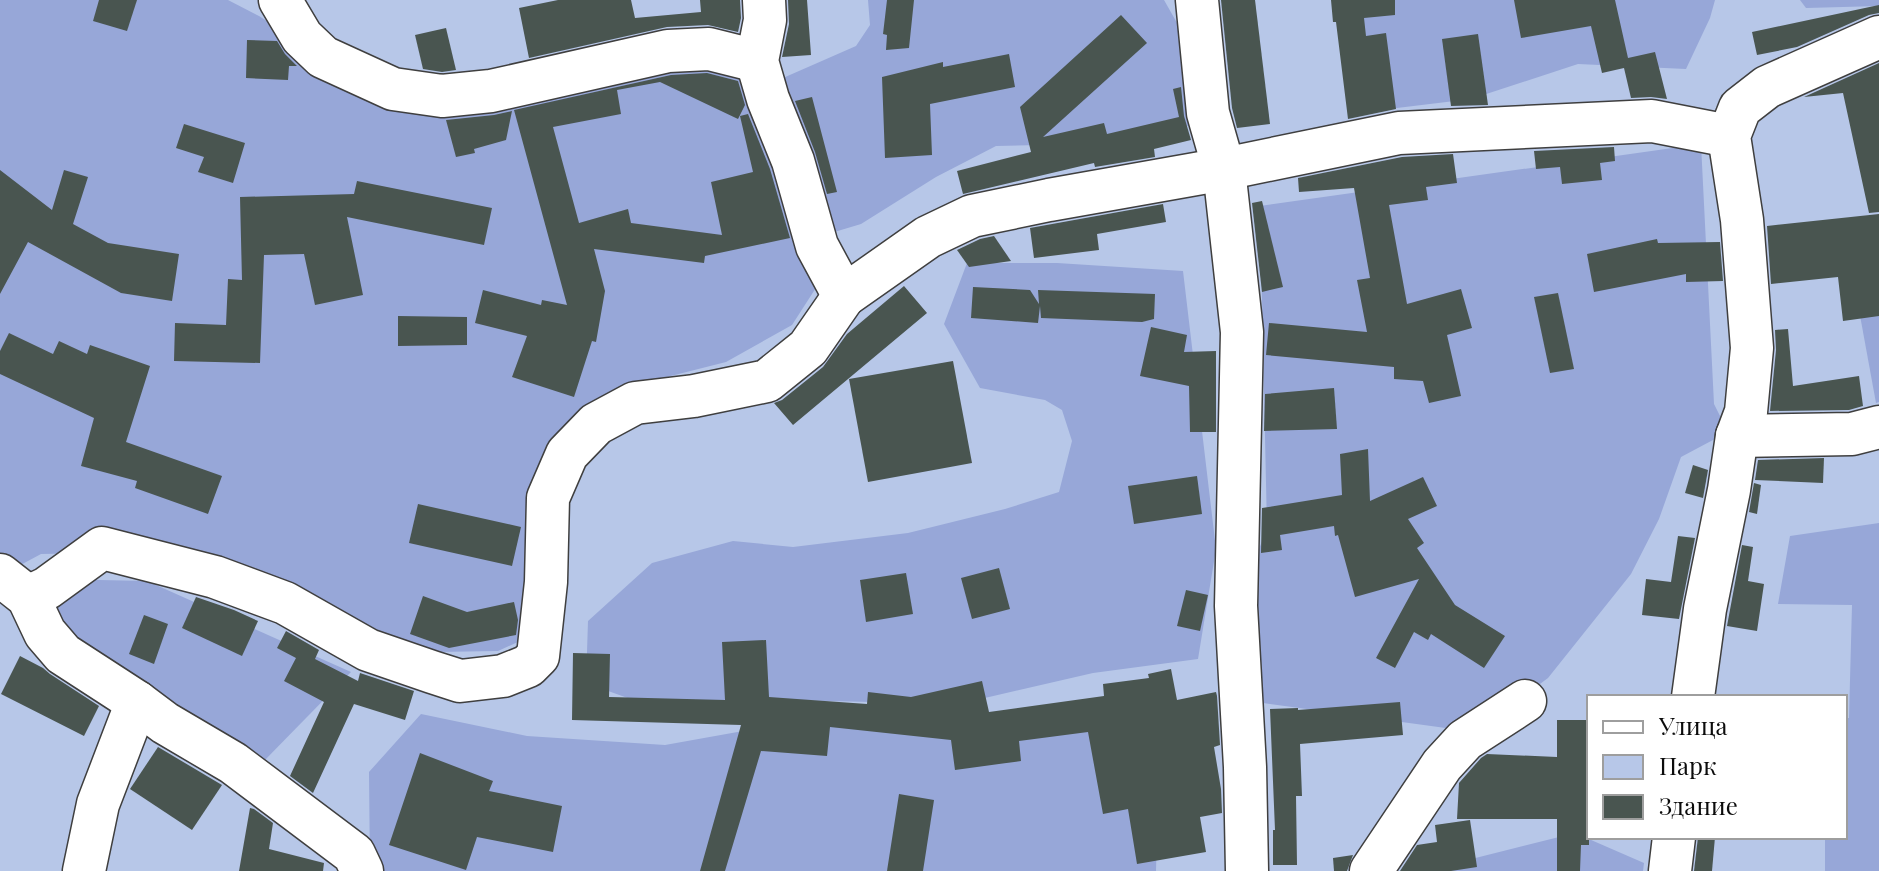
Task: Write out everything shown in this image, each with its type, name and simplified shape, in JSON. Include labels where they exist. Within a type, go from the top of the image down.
[{"type":"street","points":[[280,0],[302,37],[323,57],[393,89],[442,96],[491,91],[668,51],[709,49],[757,61]]},
{"type":"street","points":[[764,0],[765,20],[757,61],[768,99],[793,161],[817,246],[844,296]]},
{"type":"street","points":[[1197,0],[1208,113],[1224,169],[1242,332],[1236,606],[1247,871]]},
{"type":"street","points":[[1693,695],[1705,609],[1737,436],[1746,412],[1752,348],[1742,220],[1729,136],[1740,108],[1767,87],[1879,37]]},
{"type":"street","points":[[14,586],[47,588],[102,548],[215,577],[285,603],[368,650],[460,681],[503,676],[528,666],[538,656],[546,582],[548,498],[567,454],[596,424],[635,403],[694,396],[767,381],[808,348],[844,296],[928,237],[972,216],[1399,133],[1652,121],[1729,136]]},
{"type":"street","points":[[1737,436],[1852,434],[1879,427]]},
{"type":"street","points":[[14,586],[63,654],[165,723],[233,763],[354,854],[362,871]]},
{"type":"street","points":[[1371,871],[1425,789],[1465,740],[1525,701]]},
{"type":"street","points":[[84,871],[98,804],[137,702]]},
{"type":"street","points":[[1670,871],[1674,839]]},
{"type":"green space","points":[[0,0],[1879,0],[1879,871],[0,871]]},
{"type":"shaded area","points":[[0,0],[228,0],[323,57],[410,90],[641,48],[767,85],[856,46],[870,25],[868,0],[1164,0],[1185,37],[1192,125],[1088,144],[996,146],[936,177],[861,224],[821,236],[821,280],[792,325],[726,362],[647,382],[578,410],[550,448],[531,636],[498,651],[436,652],[95,553],[41,554],[0,576]]},
{"type":"shaded area","points":[[1345,0],[1715,0],[1686,69],[1578,64],[1471,99],[1364,112]]},
{"type":"shaded area","points":[[1800,0],[1879,0],[1879,6],[1806,8]]},
{"type":"shaded area","points":[[1701,144],[1714,404],[1728,432],[1681,457],[1659,519],[1631,574],[1548,678],[1475,732],[1241,700],[1236,606],[1267,529],[1260,206]]},
{"type":"shaded area","points":[[967,263],[1057,263],[1183,271],[1216,549],[1198,659],[1093,673],[959,704],[745,699],[661,710],[586,683],[588,621],[652,563],[733,541],[793,547],[908,533],[1059,492],[1072,441],[1062,410],[1045,400],[980,388],[944,324]]},
{"type":"shaded area","points":[[1879,295],[1879,402],[1876,403],[1857,299]]},
{"type":"shaded area","points":[[1879,523],[1879,871],[1825,871],[1825,839],[1847,839],[1847,718],[1852,605],[1778,604],[1790,536]]},
{"type":"shaded area","points":[[51,579],[147,581],[351,672],[263,762],[45,626]]},
{"type":"shaded area","points":[[421,714],[527,736],[665,745],[804,720],[1099,725],[1157,832],[1156,871],[370,871],[369,772]]},
{"type":"shaded area","points":[[1575,833],[1644,863],[1643,871],[1424,871]]},
{"type":"building","points":[[99,0],[137,0],[127,31],[93,21]]},
{"type":"building","points":[[558,0],[631,0],[635,18],[701,12],[700,0],[740,0],[741,18],[738,32],[708,25],[667,27],[529,58],[519,8]]},
{"type":"building","points":[[788,0],[807,0],[811,55],[782,57],[789,24]]},
{"type":"building","points":[[887,0],[914,0],[909,48],[886,50],[887,35],[883,34]]},
{"type":"building","points":[[1221,0],[1255,0],[1270,124],[1237,128],[1232,108]]},
{"type":"building","points":[[1331,0],[1395,0],[1395,15],[1364,18],[1366,36],[1386,33],[1396,109],[1348,119]]},
{"type":"building","points":[[1514,0],[1615,0],[1628,58],[1655,52],[1667,99],[1631,98],[1624,68],[1602,73],[1591,26],[1521,38]]},
{"type":"building","points":[[1879,5],[1879,13],[1797,47],[1757,55],[1752,32]]},
{"type":"building","points":[[1121,15],[1147,43],[1043,137],[1104,123],[1107,134],[1179,117],[1173,89],[1181,87],[1184,116],[1191,140],[1154,149],[1155,157],[1095,167],[1094,163],[963,194],[957,171],[1031,152],[1020,107]]},
{"type":"building","points":[[446,28],[456,70],[442,72],[423,69],[415,35]]},
{"type":"building","points":[[1478,34],[1488,105],[1451,106],[1442,39]]},
{"type":"building","points":[[247,40],[277,41],[297,66],[289,66],[288,80],[246,78]]},
{"type":"building","points":[[1009,54],[1015,87],[930,104],[932,155],[885,158],[882,77],[943,62],[943,67]]},
{"type":"building","points":[[1879,63],[1879,212],[1869,213],[1843,93],[1804,97]]},
{"type":"building","points":[[707,73],[738,81],[745,105],[738,119],[660,82],[617,90],[621,114],[553,127],[579,223],[628,209],[631,223],[722,235],[711,182],[753,172],[740,116],[748,114],[770,169],[790,238],[705,256],[704,263],[594,249],[605,291],[596,342],[592,341],[574,397],[512,377],[527,336],[475,323],[483,290],[541,305],[542,300],[567,305],[514,110],[671,75]]},
{"type":"building","points":[[812,97],[837,192],[827,194],[795,101]]},
{"type":"building","points":[[512,111],[506,140],[456,157],[446,120]]},
{"type":"building","points":[[184,124],[245,143],[233,183],[198,172],[204,157],[176,148]]},
{"type":"building","points":[[1614,147],[1615,161],[1600,163],[1602,180],[1562,184],[1560,167],[1536,169],[1534,151]]},
{"type":"building","points":[[1453,154],[1457,183],[1426,187],[1428,200],[1389,205],[1407,304],[1461,289],[1472,328],[1447,335],[1461,396],[1429,403],[1423,381],[1394,379],[1394,367],[1266,355],[1269,323],[1367,332],[1357,280],[1370,278],[1354,188],[1299,192],[1298,178],[1402,157]]},
{"type":"building","points":[[0,170],[52,210],[64,170],[88,177],[73,224],[108,243],[179,254],[172,301],[121,293],[28,242],[0,294]]},
{"type":"building","points":[[357,181],[492,208],[484,245],[347,217],[363,295],[315,305],[304,254],[264,255],[260,363],[174,361],[175,323],[226,325],[228,279],[242,280],[240,197],[354,194]]},
{"type":"building","points":[[1262,201],[1283,287],[1262,292],[1252,203]]},
{"type":"building","points":[[1163,204],[1166,222],[1097,234],[1099,250],[1034,258],[1030,228]]},
{"type":"building","points":[[1879,214],[1879,316],[1843,321],[1838,277],[1771,284],[1767,226]]},
{"type":"building","points":[[994,236],[1011,261],[969,267],[957,250]]},
{"type":"building","points":[[1657,239],[1658,243],[1720,242],[1723,281],[1686,282],[1686,274],[1594,292],[1587,254]]},
{"type":"building","points":[[904,286],[927,313],[793,425],[774,403],[823,367],[847,334]]},
{"type":"building","points":[[973,287],[1030,290],[1039,304],[1038,290],[1155,294],[1154,319],[1142,322],[1041,318],[1040,306],[1038,323],[971,318]]},
{"type":"building","points":[[1558,293],[1574,369],[1550,373],[1534,297]]},
{"type":"building","points":[[398,316],[467,317],[467,345],[398,346]]},
{"type":"building","points":[[1151,327],[1187,335],[1184,352],[1216,351],[1216,432],[1190,432],[1189,386],[1140,376]]},
{"type":"building","points":[[1788,329],[1793,386],[1859,376],[1863,406],[1849,410],[1770,411],[1775,330]]},
{"type":"building","points":[[9,333],[53,354],[59,341],[87,354],[90,345],[150,366],[126,442],[222,476],[208,514],[135,488],[137,481],[81,466],[94,418],[0,374],[0,351]]},
{"type":"building","points":[[953,361],[972,463],[868,482],[849,379]]},
{"type":"building","points":[[1334,388],[1337,429],[1264,431],[1265,394]]},
{"type":"building","points":[[1368,449],[1370,501],[1423,477],[1437,506],[1408,519],[1424,543],[1417,548],[1455,605],[1505,636],[1484,668],[1431,634],[1428,640],[1414,632],[1395,668],[1376,658],[1419,579],[1355,597],[1334,526],[1280,535],[1282,550],[1261,553],[1262,508],[1342,495],[1340,454]]},
{"type":"building","points":[[1824,458],[1823,483],[1755,480],[1758,460]]},
{"type":"building","points":[[1693,465],[1708,470],[1703,498],[1685,493]]},
{"type":"building","points":[[1197,476],[1202,514],[1134,524],[1128,486]]},
{"type":"building","points":[[1754,483],[1761,485],[1757,514],[1749,512]]},
{"type":"building","points":[[418,504],[521,527],[512,566],[409,543]]},
{"type":"building","points":[[1678,536],[1695,538],[1679,619],[1642,615],[1646,579],[1671,582]]},
{"type":"building","points":[[1742,545],[1753,547],[1748,581],[1764,584],[1757,631],[1727,626]]},
{"type":"building","points":[[999,568],[1010,609],[972,619],[961,578]]},
{"type":"building","points":[[906,573],[913,614],[866,622],[860,580]]},
{"type":"building","points":[[1186,590],[1208,595],[1200,631],[1177,626]]},
{"type":"building","points":[[423,596],[467,612],[514,602],[518,620],[516,635],[449,648],[410,634]]},
{"type":"building","points":[[196,597],[258,621],[242,656],[182,628]]},
{"type":"building","points":[[144,615],[168,624],[154,664],[129,654]]},
{"type":"building","points":[[286,631],[319,650],[315,659],[358,681],[360,673],[414,691],[405,720],[354,704],[313,793],[290,776],[324,702],[284,681],[296,658],[277,648]]},
{"type":"building","points":[[766,640],[769,697],[867,704],[868,692],[911,697],[982,681],[989,712],[1104,696],[1103,684],[1149,678],[1148,674],[1171,669],[1177,700],[1216,692],[1217,696],[1220,745],[1214,747],[1222,813],[1200,817],[1206,852],[1137,864],[1128,809],[1103,814],[1088,732],[1019,741],[1021,761],[955,770],[951,740],[830,727],[827,756],[761,751],[725,871],[700,871],[741,725],[572,720],[573,653],[610,654],[609,697],[725,700],[722,642]]},
{"type":"building","points":[[20,656],[99,706],[84,736],[1,694]]},
{"type":"building","points":[[1400,702],[1403,735],[1300,744],[1302,796],[1296,796],[1297,865],[1273,865],[1275,830],[1270,709],[1298,710]]},
{"type":"building","points":[[1557,720],[1587,720],[1589,845],[1581,845],[1580,871],[1557,871],[1557,819],[1457,819],[1459,783],[1487,754],[1557,757]]},
{"type":"building","points":[[158,747],[222,785],[192,830],[130,789]]},
{"type":"building","points":[[420,753],[493,781],[489,791],[562,806],[553,852],[477,837],[466,870],[389,845]]},
{"type":"building","points":[[899,794],[934,800],[923,871],[887,871]]},
{"type":"building","points":[[250,808],[273,823],[269,849],[324,863],[323,871],[239,871]]},
{"type":"building","points":[[1470,820],[1477,867],[1451,871],[1400,871],[1417,845],[1437,842],[1435,825]]},
{"type":"building","points":[[1698,839],[1715,839],[1712,871],[1694,871]]},
{"type":"building","points":[[1353,855],[1347,871],[1334,871],[1333,858]]}]
